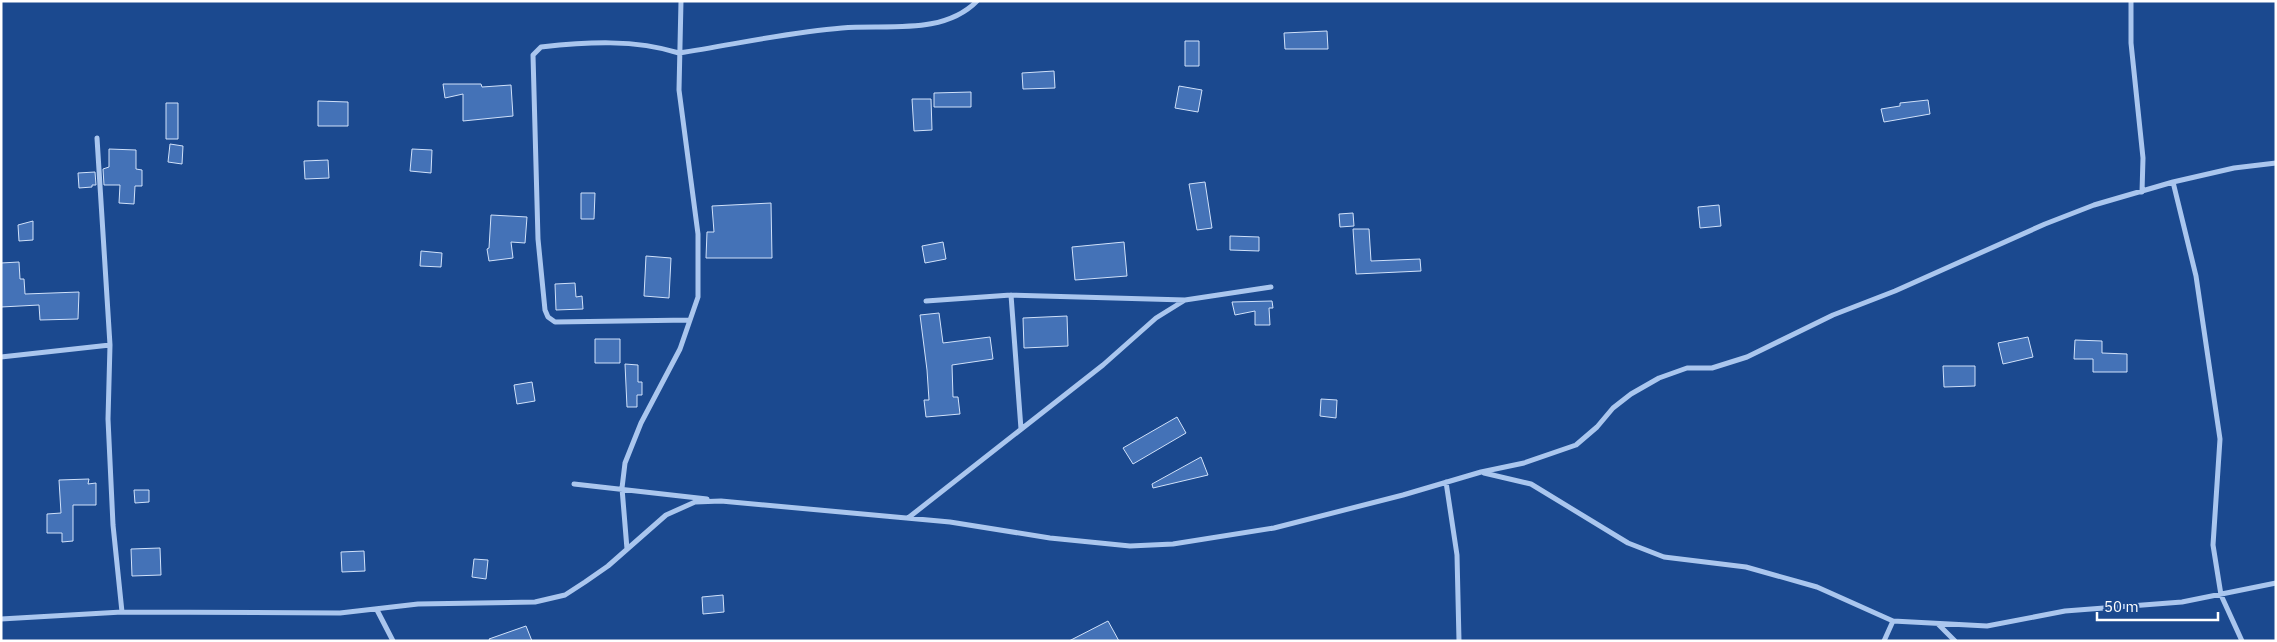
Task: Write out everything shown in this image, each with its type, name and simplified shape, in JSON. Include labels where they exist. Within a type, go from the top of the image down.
[{"type":"street","points":[[627,549],[622,488],[626,463],[632,443],[680,348],[698,296],[698,234],[679,90],[681,1]]},
{"type":"street","points":[[690,320],[555,322],[548,317],[545,310],[538,239],[533,56],[536,50],[541,47],[576,43],[625,43],[658,47],[679,53],[841,28],[908,27],[961,16],[977,1]]},
{"type":"street","points":[[2131,1],[2131,43],[2143,158],[2142,192]]},
{"type":"street","points":[[97,138],[110,345],[108,419],[112,525],[122,612]]},
{"type":"street","points":[[574,484],[622,488],[721,501],[908,518],[1121,546],[1173,544],[1274,528],[1481,472],[1524,463],[1576,445],[1597,427],[1613,408],[1631,394],[1659,378],[1687,368],[1712,368],[1747,356],[1833,315],[1896,291],[2045,224],[2094,205],[2173,182],[2234,168],[2276,164]]},
{"type":"street","points":[[2173,182],[2184,218],[2196,276],[2220,439],[2213,545],[2222,595],[2242,641]]},
{"type":"street","points":[[926,301],[1011,295],[1185,300],[1270,287]]},
{"type":"street","points":[[1011,295],[1021,429]]},
{"type":"street","points":[[908,518],[1103,365],[1156,318],[1185,300]]},
{"type":"street","points":[[1,357],[110,345]]},
{"type":"street","points":[[1481,472],[1531,484],[1628,543],[1664,557],[1754,569],[1817,587],[1893,622],[1987,626],[2065,611],[2182,602],[2276,583]]},
{"type":"street","points":[[1446,482],[1457,554],[1459,641]]},
{"type":"street","points":[[1,619],[122,612],[340,613],[418,604],[535,602],[565,595],[608,566],[666,515],[695,502],[721,501]]},
{"type":"street","points":[[377,610],[393,641]]},
{"type":"street","points":[[1884,641],[1893,622]]},
{"type":"street","points":[[1938,624],[1955,641]]},
{"type":"building","points":[[1327,31],[1328,49],[1285,49],[1284,33]]},
{"type":"building","points":[[1185,41],[1199,41],[1199,66],[1185,66]]},
{"type":"building","points":[[1054,71],[1055,88],[1023,89],[1022,73]]},
{"type":"building","points":[[443,84],[481,84],[482,87],[511,85],[513,116],[463,121],[463,94],[445,98]]},
{"type":"building","points":[[1179,86],[1202,90],[1198,112],[1175,108]]},
{"type":"building","points":[[971,92],[971,107],[934,107],[934,93]]},
{"type":"building","points":[[912,99],[931,99],[932,130],[914,131]]},
{"type":"building","points":[[1928,100],[1930,114],[1884,122],[1881,109],[1900,106],[1900,103]]},
{"type":"building","points":[[318,101],[348,102],[348,126],[318,126]]},
{"type":"building","points":[[166,103],[178,103],[178,139],[166,139]]},
{"type":"building","points":[[170,144],[183,146],[182,164],[168,162]]},
{"type":"building","points":[[109,149],[136,150],[136,169],[142,170],[142,186],[135,186],[134,204],[119,203],[120,185],[104,185],[103,169],[109,167]]},
{"type":"building","points":[[412,149],[432,150],[431,173],[410,171]]},
{"type":"building","points":[[328,160],[329,178],[305,179],[304,161]]},
{"type":"building","points":[[95,172],[96,185],[79,188],[78,173]]},
{"type":"building","points":[[1205,182],[1212,228],[1197,230],[1189,184]]},
{"type":"building","points":[[581,193],[595,193],[594,219],[581,219]]},
{"type":"building","points":[[771,203],[772,258],[706,258],[707,232],[714,232],[712,206]]},
{"type":"building","points":[[1719,205],[1721,226],[1700,228],[1698,207]]},
{"type":"building","points":[[1353,213],[1354,226],[1340,227],[1339,214]]},
{"type":"building","points":[[491,215],[527,217],[525,243],[511,242],[513,258],[489,261],[487,249],[489,248]]},
{"type":"building","points":[[33,221],[33,240],[19,241],[18,225]]},
{"type":"building","points":[[1353,229],[1369,229],[1371,261],[1420,259],[1421,271],[1356,274]]},
{"type":"building","points":[[1230,236],[1259,237],[1259,251],[1230,250]]},
{"type":"building","points":[[943,242],[946,259],[925,263],[922,246]]},
{"type":"building","points":[[1124,242],[1127,276],[1075,280],[1072,247]]},
{"type":"building","points":[[421,251],[442,253],[441,267],[420,266]]},
{"type":"building","points":[[646,256],[671,258],[669,298],[644,296]]},
{"type":"building","points":[[19,262],[20,279],[24,279],[25,294],[79,292],[78,319],[40,320],[39,305],[1,307],[1,263]]},
{"type":"building","points":[[575,283],[576,297],[582,296],[583,309],[556,310],[555,284]]},
{"type":"building","points":[[1272,301],[1273,308],[1269,308],[1270,325],[1255,325],[1255,311],[1235,315],[1232,302]]},
{"type":"building","points":[[939,313],[943,343],[990,337],[993,359],[952,365],[953,397],[958,397],[960,414],[926,417],[924,400],[929,400],[920,315]]},
{"type":"building","points":[[1067,316],[1068,346],[1024,348],[1023,318]]},
{"type":"building","points":[[2028,337],[2033,357],[2003,364],[1998,343]]},
{"type":"building","points":[[595,339],[620,339],[620,363],[595,363]]},
{"type":"building","points":[[2075,340],[2102,341],[2102,353],[2127,354],[2127,372],[2093,372],[2093,359],[2074,359]]},
{"type":"building","points":[[625,364],[638,365],[638,382],[642,382],[642,395],[637,395],[637,407],[627,407]]},
{"type":"building","points":[[1943,366],[1975,366],[1975,386],[1944,387]]},
{"type":"building","points":[[532,382],[535,401],[517,404],[514,385]]},
{"type":"building","points":[[1321,399],[1337,400],[1336,418],[1320,416]]},
{"type":"building","points":[[1177,417],[1186,433],[1133,464],[1123,448]]},
{"type":"building","points":[[1201,457],[1208,475],[1153,488],[1152,484]]},
{"type":"building","points":[[89,479],[88,484],[96,483],[96,505],[73,505],[73,541],[62,542],[62,533],[47,533],[47,514],[61,513],[59,480]]},
{"type":"building","points":[[134,490],[149,490],[149,502],[135,503]]},
{"type":"building","points":[[160,548],[161,575],[132,576],[131,549]]},
{"type":"building","points":[[364,551],[365,571],[342,572],[341,552]]},
{"type":"building","points":[[474,559],[488,560],[486,579],[472,577]]},
{"type":"building","points":[[723,595],[724,612],[703,614],[702,597]]},
{"type":"building","points":[[1108,621],[1119,641],[1069,641]]},
{"type":"building","points":[[526,626],[532,641],[490,641],[489,639]]}]
